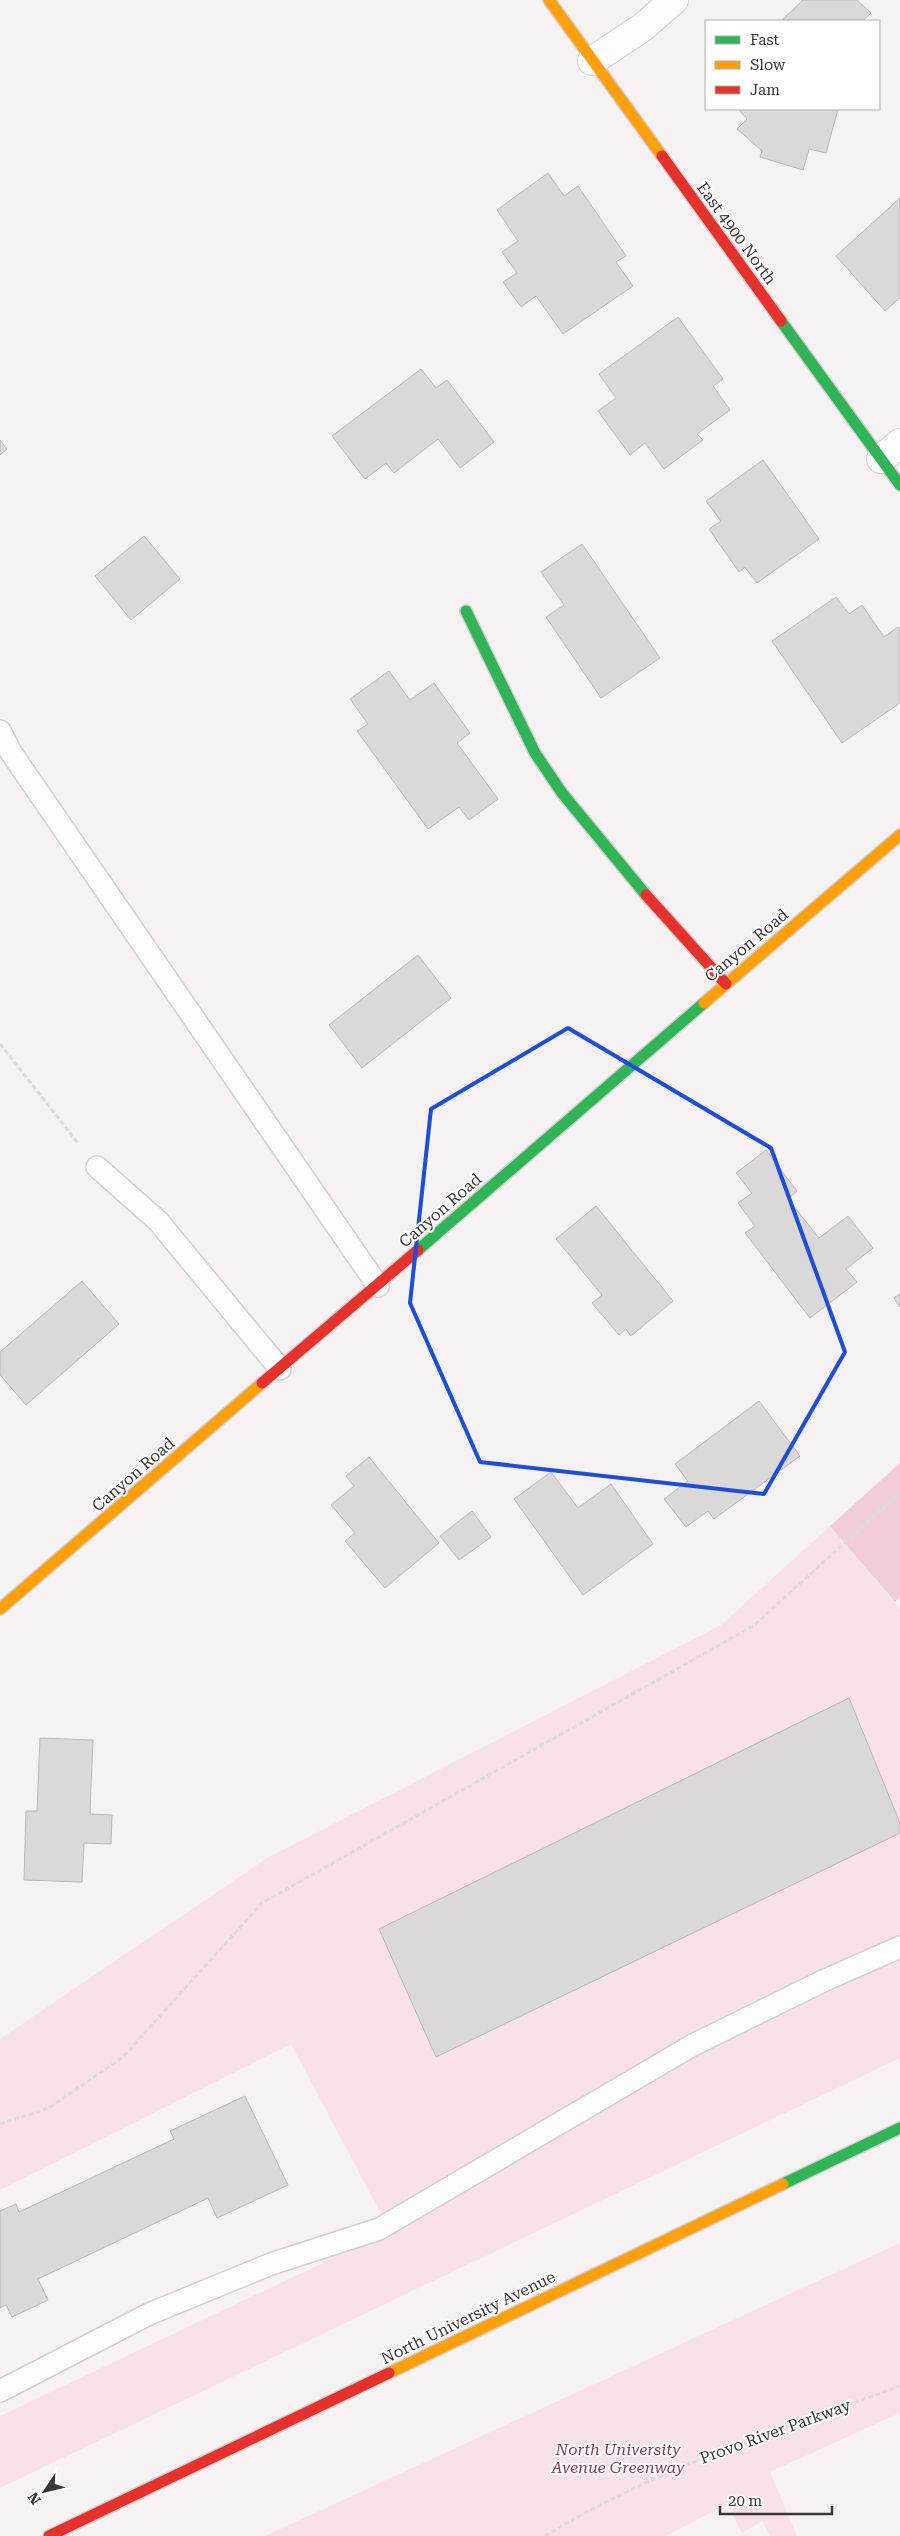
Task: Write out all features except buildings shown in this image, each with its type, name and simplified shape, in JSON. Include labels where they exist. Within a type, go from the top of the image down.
[{"type":"main road","name":"East 4900 North","points":[[549,0],[592,61],[890,451],[900,485]]},
{"type":"main road","points":[[466,610],[535,753],[562,793],[632,878],[726,984]]},
{"type":"main road","name":"Canyon Road","points":[[0,1609],[378,1286],[900,835]]},
{"type":"main road","name":"North University Avenue","points":[[49,2536],[900,2128]]},
{"type":"street","points":[[592,61],[643,27],[674,0]]},
{"type":"lane","points":[[0,730],[12,754],[378,1286]]},
{"type":"lane","points":[[97,1167],[158,1221],[280,1369]]},
{"type":"lane","points":[[0,2391],[149,2314],[271,2264],[379,2229],[693,2046],[823,1981],[900,1947]]},
{"type":"path","points":[[0,1044],[14,1065],[97,1167]]},
{"type":"path","points":[[0,2124],[49,2108],[123,2058],[262,1904],[753,1626],[900,1493]]},
{"type":"path","name":"Provo River Parkway","points":[[545,2536],[583,2512],[685,2463],[900,2386]]},
{"type":"highlighted area","points":[[568,1028],[771,1148],[845,1352],[764,1494],[480,1462],[410,1303],[431,1109]]},
{"type":"green space","points":[[830,1526],[900,1609],[900,2058],[0,2488],[0,2416],[390,2231],[291,2044],[0,2190],[0,2039],[267,1858],[721,1625]]},
{"type":"green space","name":"North University Avenue Greenway","points":[[900,2243],[900,2413],[770,2472],[797,2536],[770,2536],[762,2521],[742,2533],[727,2504],[666,2536],[265,2536]]},
{"type":"shaded area","points":[[900,1463],[900,1598],[895,1602],[830,1526]]},
{"type":"traffic: fast","points":[[781,321],[900,485]]},
{"type":"traffic: fast","points":[[466,611],[535,753],[562,793],[646,895]]},
{"type":"traffic: fast","points":[[418,1250],[704,1003]]},
{"type":"traffic: fast","points":[[783,2184],[900,2128]]},
{"type":"traffic: slow","points":[[549,0],[662,156]]},
{"type":"traffic: slow","points":[[704,1003],[900,835]]},
{"type":"traffic: slow","points":[[0,1609],[262,1383]]},
{"type":"traffic: slow","points":[[389,2373],[783,2184]]},
{"type":"traffic: jam","points":[[662,156],[781,321]]},
{"type":"traffic: jam","points":[[646,895],[726,984]]},
{"type":"traffic: jam","points":[[262,1383],[418,1250]]},
{"type":"traffic: jam","points":[[49,2536],[389,2373]]}]
